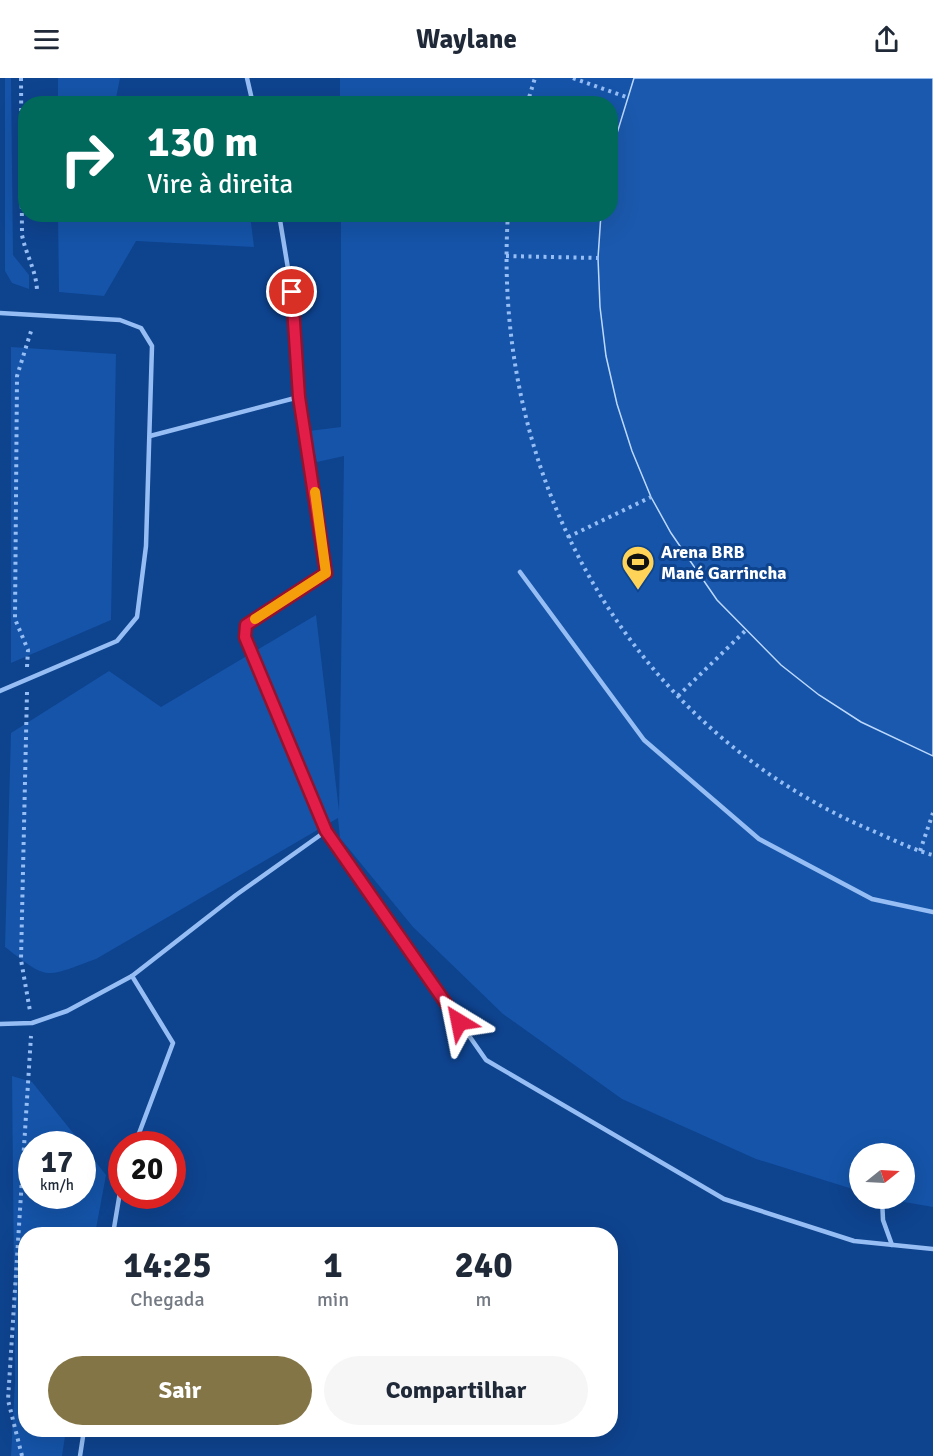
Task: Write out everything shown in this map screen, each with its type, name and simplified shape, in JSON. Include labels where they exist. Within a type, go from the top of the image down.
[{"type":"lane","points":[[247,78],[251,96]]},
{"type":"lane","points":[[280,222],[296,311],[299,397],[326,573],[246,625],[245,637],[326,831],[486,1060],[724,1199],[854,1241],[933,1249]]},
{"type":"lane","points":[[0,313],[120,320],[141,328],[152,346],[146,546],[137,616],[117,641],[0,691]]},
{"type":"lane","points":[[150,436],[299,397]]},
{"type":"lane","points":[[520,572],[644,740],[759,839],[872,898],[933,912]]},
{"type":"lane","points":[[0,1024],[32,1023],[67,1011],[132,976],[236,895],[326,831]]},
{"type":"lane","points":[[132,976],[173,1043],[140,1131]]},
{"type":"lane","points":[[114,1227],[117,1209]]},
{"type":"lane","points":[[882,1209],[883,1220],[892,1245]]},
{"type":"lane","points":[[80,1456],[83,1437]]},
{"type":"path","points":[[21,78],[21,96]]},
{"type":"path","points":[[530,96],[535,78]]},
{"type":"path","points":[[573,78],[627,97]]},
{"type":"path","points":[[22,222],[27,257],[36,271],[37,290]]},
{"type":"path","points":[[508,222],[506,288],[517,384],[543,478],[568,537],[599,594],[617,621],[678,696],[725,740],[776,779],[831,813],[933,855]]},
{"type":"path","points":[[506,256],[598,258]]},
{"type":"path","points":[[568,537],[651,497]]},
{"type":"path","points":[[678,696],[745,631]]},
{"type":"path","points":[[920,851],[933,813]]},
{"type":"path","points":[[19,1227],[32,1023]]},
{"type":"path","points":[[18,1243],[8,1400],[22,1456]]},
{"type":"shaded area","points":[[5,78],[11,78],[13,255],[29,275],[29,289],[12,283],[5,271]]},
{"type":"shaded area","points":[[58,78],[120,78],[116,96],[58,96]]},
{"type":"shaded area","name":"Arena BRB Mané Garrincha","points":[[340,78],[933,78],[933,1207],[915,1204],[915,1143],[849,1143],[849,1188],[756,1159],[622,1099],[503,1014],[413,927],[340,838],[338,818],[96,959],[56,973],[48,973],[30,966],[5,947],[11,733],[109,671],[161,707],[316,615],[339,811],[344,456],[317,462],[309,431],[341,427],[341,222],[618,222],[618,96],[340,96]]},
{"type":"shaded area","points":[[58,222],[251,222],[254,247],[136,241],[104,296],[59,292]]},
{"type":"shaded area","points":[[11,347],[116,354],[111,620],[11,663]]},
{"type":"shaded area","points":[[12,1076],[32,1082],[72,1131],[18,1131],[18,1209],[96,1209],[96,1162],[106,1175],[96,1227],[18,1227],[18,1437],[65,1437],[62,1456],[11,1456],[15,1382]]},
{"type":"building","points":[[634,78],[933,78],[933,756],[861,722],[819,695],[781,665],[717,600],[671,533],[651,497],[632,451],[617,404],[606,356],[600,307],[598,258],[600,222],[618,222],[618,130]]},
{"type":"slow traffic","points":[[255,619],[326,573],[315,492]]},
{"type":"place","name":"Arena BRB Mané Garrincha","points":[[638,591]]},
{"type":"route","points":[[292,292],[296,311],[299,397],[326,573],[246,625],[245,637],[326,831],[459,1022]]}]
